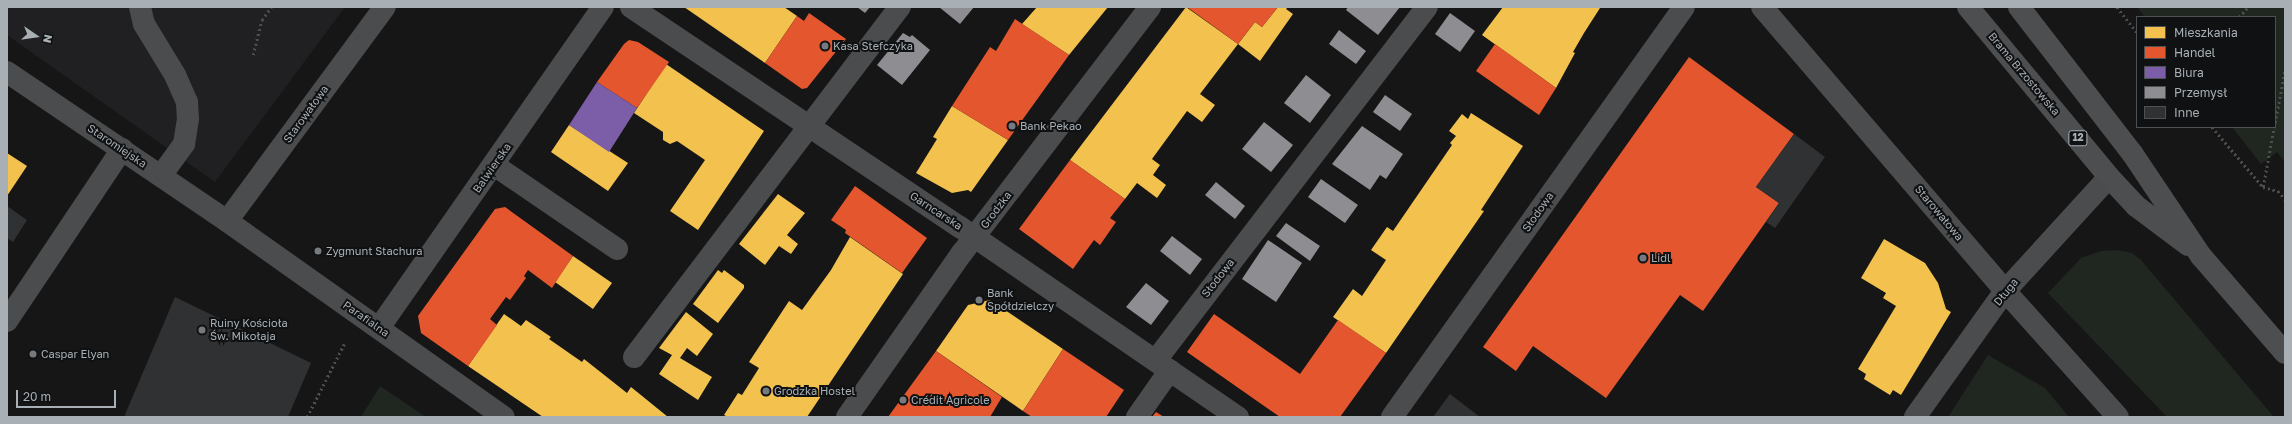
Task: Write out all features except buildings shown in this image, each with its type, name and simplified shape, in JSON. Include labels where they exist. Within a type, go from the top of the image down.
[{"type":"main road","name":"Brama Brzostowska","points":[[1968,7],[2109,177],[2136,206],[2201,256]]},
{"type":"main road","name":"Brama Brzostowska","points":[[2019,7],[2132,153],[2201,256],[2285,353]]},
{"type":"street","points":[[140,7],[144,24],[175,75],[187,102],[188,119],[184,144],[161,176]]},
{"type":"street","name":"Starowałowa","points":[[228,221],[385,7]]},
{"type":"street","name":"Balwierska","points":[[379,328],[603,7]]},
{"type":"street","name":"Garncarska","points":[[632,7],[975,237],[1238,417]]},
{"type":"street","points":[[634,357],[808,126],[900,7]]},
{"type":"street","name":"Grodzka","points":[[847,417],[975,237],[1150,7]]},
{"type":"street","name":"Słodowa","points":[[1137,417],[1163,365],[1427,7]]},
{"type":"street","name":"Słodowa","points":[[1392,417],[1684,7]]},
{"type":"street","name":"Starowałowa","points":[[1762,7],[2005,291],[2118,417]]},
{"type":"street","name":"Staromiejska","points":[[7,72],[228,221]]},
{"type":"street","points":[[7,321],[122,149]]},
{"type":"street","points":[[494,165],[617,249]]},
{"type":"street","name":"Długa","points":[[1915,417],[2005,291],[2109,177]]},
{"type":"street","name":"Parafialna","points":[[228,221],[504,417]]},
{"type":"path","points":[[253,56],[262,20],[271,7]]},
{"type":"path","points":[[2117,7],[2136,32]]},
{"type":"path","points":[[2240,16],[2248,7]]},
{"type":"path","points":[[2276,118],[2285,69]]},
{"type":"path","points":[[2213,128],[2263,187],[2278,191],[2285,199]]},
{"type":"path","points":[[2263,187],[2274,128]]},
{"type":"path","points":[[307,417],[344,344]]},
{"type":"shaded area","points":[[7,7],[345,7],[215,182],[7,35]]},
{"type":"shaded area","points":[[2137,7],[2285,7],[2285,162],[2277,152],[2261,164],[2233,128],[2276,128],[2276,16],[2144,16]]},
{"type":"shaded area","points":[[2118,250],[2132,253],[2141,260],[2274,417],[2167,417],[2048,293],[2081,258],[2101,251]]},
{"type":"shaded area","points":[[1988,355],[2045,388],[2069,417],[1948,417]]},
{"type":"shaded area","points":[[380,386],[426,417],[361,417]]},
{"type":"place","name":"Kasa Stefczyka","points":[[825,46]]},
{"type":"place","name":"Bank Pekao","points":[[1012,126]]},
{"type":"place","name":"Zygmunt Stachura","points":[[318,251]]},
{"type":"place","name":"Lidl","points":[[1643,258]]},
{"type":"place","name":"Bank Spółdzielczy","points":[[979,300]]},
{"type":"place","name":"Ruiny Kościoła Św. Mikołaja","points":[[202,330]]},
{"type":"place","name":"Caspar Elyan","points":[[33,354]]},
{"type":"place","name":"Grodzka Hostel","points":[[766,391]]},
{"type":"place","name":"Crédit Agricole","points":[[903,400]]}]
